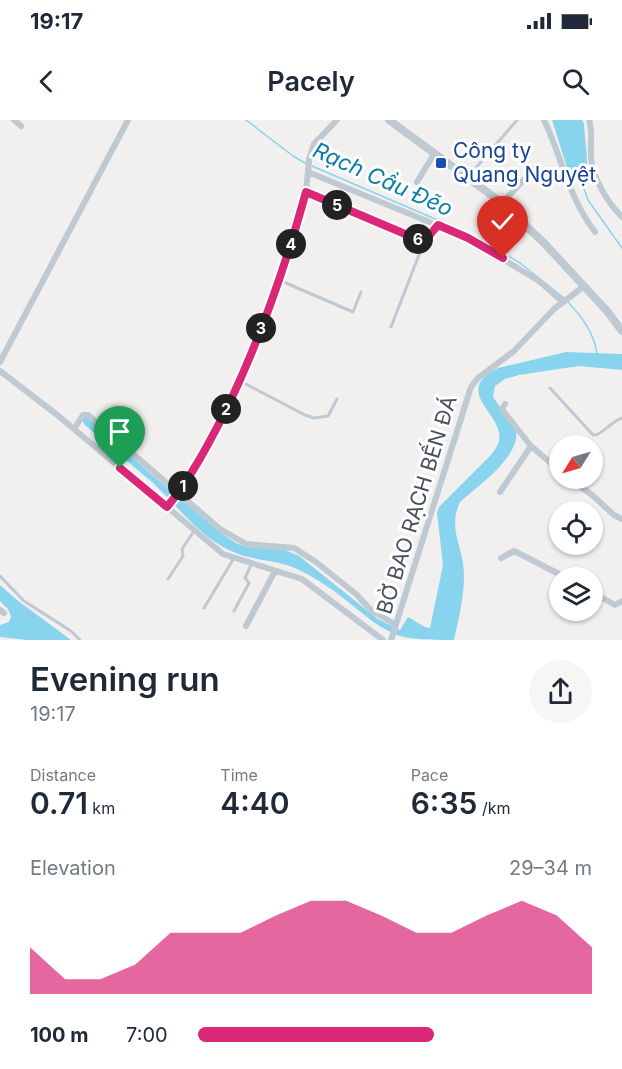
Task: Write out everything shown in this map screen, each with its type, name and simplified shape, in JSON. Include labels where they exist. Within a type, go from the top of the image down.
[{"type":"street","points":[[14,120],[21,126]]},
{"type":"street","points":[[0,362],[128,120]]},
{"type":"street","points":[[168,506],[202,458],[240,381],[291,247],[306,192],[309,160],[314,144],[337,120]]},
{"type":"street","points":[[389,120],[502,203],[545,244],[607,311],[622,331]]},
{"type":"street","points":[[544,120],[572,196],[583,217],[595,232]]},
{"type":"street","points":[[589,120],[592,128],[591,162],[595,174],[609,201],[622,217]]},
{"type":"street","points":[[417,182],[434,154]]},
{"type":"street","points":[[502,203],[535,168]]},
{"type":"street","points":[[308,170],[468,238],[539,281],[564,301]]},
{"type":"street","points":[[306,192],[424,242]]},
{"type":"street","name":"BỜ BAO RẠCH BẾN ĐÁ","points":[[394,632],[471,387],[478,378],[514,351],[564,301],[583,287]]},
{"type":"street","points":[[0,371],[168,506],[223,554],[302,579],[382,640]]},
{"type":"street","points":[[505,404],[502,409],[504,412],[531,446],[549,462]]},
{"type":"street","points":[[74,429],[83,415],[87,415],[220,529],[246,544],[294,548],[316,562],[356,594],[394,632]]},
{"type":"street","points":[[500,492],[531,446]]},
{"type":"street","points":[[584,489],[622,519]]},
{"type":"street","points":[[501,558],[514,551],[549,569]]},
{"type":"street","points":[[246,626],[275,571]]},
{"type":"street","points":[[603,598],[615,604],[622,601]]},
{"type":"lane","points":[[467,179],[517,120]]},
{"type":"lane","points":[[391,327],[424,242],[438,225]]},
{"type":"lane","points":[[279,280],[353,312],[361,292]]},
{"type":"lane","points":[[240,381],[314,418],[328,417],[337,399]]},
{"type":"lane","points":[[550,388],[593,435],[602,433],[614,421],[622,418]]},
{"type":"lane","points":[[168,579],[183,556],[182,549],[195,531]]},
{"type":"lane","points":[[204,608],[234,558]]},
{"type":"lane","points":[[234,611],[249,583],[245,578],[252,563]]},
{"type":"lane","points":[[0,576],[24,601],[71,631],[80,640]]},
{"type":"water","points":[[552,120],[582,120],[588,171],[570,177]]},
{"type":"water","points":[[566,352],[622,354],[622,370],[579,366],[519,375],[505,379],[495,386],[493,397],[516,430],[516,440],[512,450],[497,470],[460,502],[456,512],[456,530],[464,575],[462,600],[454,640],[416,639],[395,634],[379,626],[333,591],[301,571],[284,564],[240,555],[220,545],[189,520],[153,483],[82,420],[87,416],[151,474],[236,543],[246,547],[285,550],[299,556],[378,619],[400,630],[408,617],[430,628],[443,565],[437,513],[439,507],[491,455],[498,445],[499,433],[481,400],[478,392],[479,384],[498,368]]},
{"type":"water","points":[[0,585],[71,640],[27,640],[0,637],[0,625],[9,622],[11,617],[8,609],[0,601]]},
{"type":"waterway","name":"Rạch Cầu Đẽo","points":[[246,120],[305,163]]},
{"type":"waterway","name":"Rạch Cầu Đẽo","points":[[312,166],[477,237],[520,263],[564,298]]},
{"type":"waterway","points":[[579,174],[588,200],[622,248]]},
{"type":"waterway","name":"Rạch Cầu Đẽo","points":[[567,301],[586,325],[597,353]]},
{"type":"place","name":"Công ty Quang Nguyệt","points":[[441,163]]},
{"type":"route","points":[[120,468],[167,507],[202,458],[255,346],[291,247],[306,192],[424,242],[438,225],[468,238],[503,258]]}]
